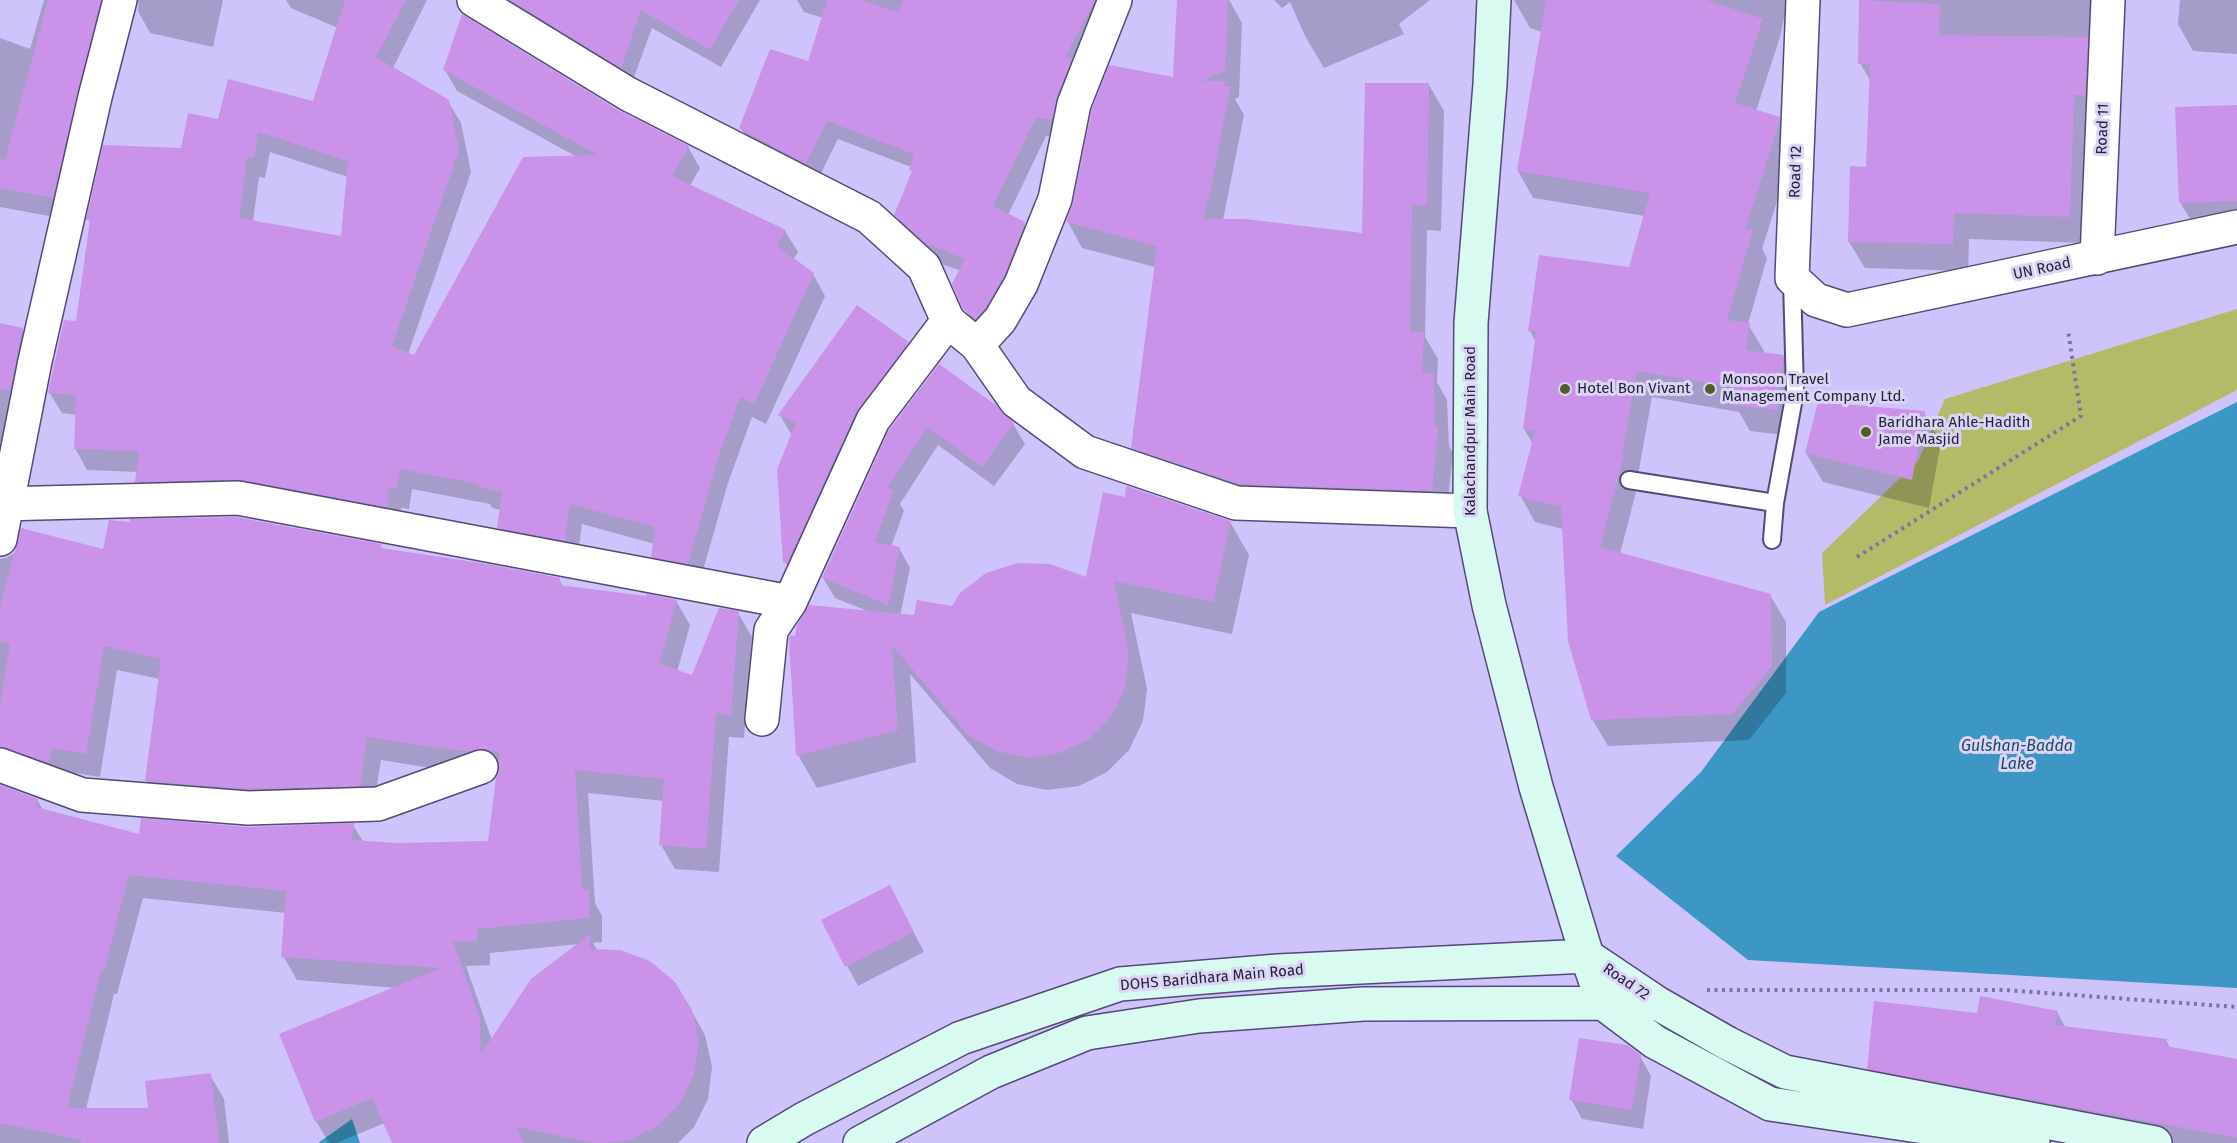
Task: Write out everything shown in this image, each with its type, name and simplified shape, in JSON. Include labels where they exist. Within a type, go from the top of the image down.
[{"type":"street","points":[[0,539],[4,504],[35,361],[95,97],[120,0]]},
{"type":"street","points":[[474,0],[628,94],[869,217],[924,267],[948,321],[977,345],[1016,401],[1085,452],[1236,503],[1470,511]]},
{"type":"street","points":[[977,345],[1000,320],[1021,284],[1051,210],[1074,104],[1115,0]]},
{"type":"street","name":"Kalachandpur Main Road","points":[[1494,0],[1490,84],[1471,323],[1470,511],[1489,605],[1506,673],[1536,787],[1587,956]]},
{"type":"street","name":"Road 12","points":[[1792,278],[1803,0]]},
{"type":"street","name":"Road 11","points":[[2097,258],[2108,0]]},
{"type":"street","name":"UN Road","points":[[1792,278],[1816,300],[1847,310],[2237,227]]},
{"type":"street","points":[[762,719],[771,630],[790,602],[873,420],[948,321]]},
{"type":"street","points":[[4,504],[238,498],[790,602]]},
{"type":"street","points":[[0,765],[82,795],[248,808],[378,804],[481,767]]},
{"type":"street","name":"Road 72","points":[[1587,956],[1657,1003],[1727,1043],[1785,1072],[2155,1143]]},
{"type":"street","name":"Road 72","points":[[1587,956],[1603,1003],[1655,1042],[1770,1104],[2033,1143]]},
{"type":"street","name":"DOHS Baridhara Main Road","points":[[764,1143],[804,1119],[962,1038],[1120,984],[1278,971],[1587,956]]},
{"type":"street","points":[[860,1143],[991,1072],[1087,1033],[1199,1016],[1363,1004],[1657,1003]]},
{"type":"lane","points":[[1772,540],[1775,502],[1795,392],[1792,278]]},
{"type":"lane","points":[[1629,480],[1775,502]]},
{"type":"path","points":[[1857,557],[2081,416],[2068,330]]},
{"type":"path","points":[[1657,1003],[1712,989],[1993,990],[2237,1008]]},
{"type":"green space","points":[[2237,309],[2237,390],[1825,605],[1822,553],[1918,461],[1945,399]]},
{"type":"water","name":"Gulshan-Badda Lake","points":[[2237,402],[2237,988],[1748,960],[1616,856],[1701,772],[1819,612]]},
{"type":"water","points":[[352,1119],[360,1143],[318,1143]]},
{"type":"building","points":[[48,0],[101,0],[53,198],[0,188],[0,159],[5,160]]},
{"type":"building","points":[[345,0],[406,0],[376,57],[449,100],[459,150],[392,346],[414,355],[523,157],[598,155],[443,70],[462,14],[618,110],[689,146],[672,176],[786,230],[777,246],[814,273],[754,404],[740,397],[717,461],[688,564],[651,557],[655,527],[570,504],[565,541],[497,528],[502,492],[478,487],[479,484],[400,469],[397,489],[389,487],[387,507],[241,480],[135,482],[139,451],[74,449],[76,395],[48,393],[64,320],[76,321],[90,220],[86,220],[103,145],[181,148],[188,113],[218,119],[228,79],[313,101]],"holes":[[[258,132],[348,161],[341,236],[239,218],[247,157],[254,158]]]},
{"type":"building","points":[[510,0],[739,0],[710,50],[641,10],[621,68]]},
{"type":"building","points":[[827,0],[860,0],[898,12],[903,0],[1095,0],[1065,57],[1072,59],[1057,97],[1052,120],[1036,117],[993,206],[1025,222],[1004,276],[985,309],[976,319],[963,309],[952,284],[965,259],[927,244],[894,215],[912,171],[909,170],[914,154],[827,121],[806,164],[739,128],[770,49],[808,61]]},
{"type":"building","points":[[1177,0],[1228,0],[1225,71],[1202,81],[1225,81],[1224,86],[1230,87],[1211,189],[1203,219],[1246,219],[1362,233],[1365,83],[1429,83],[1427,205],[1412,205],[1410,331],[1424,332],[1422,373],[1433,373],[1435,426],[1438,426],[1432,491],[1239,484],[1131,448],[1157,246],[1066,222],[1073,203],[1092,109],[1109,65],[1173,77]]},
{"type":"building","points":[[1546,0],[1706,0],[1763,19],[1735,103],[1780,117],[1780,119],[1746,228],[1753,230],[1727,320],[1750,323],[1746,350],[1784,355],[1777,410],[1733,405],[1735,388],[1637,371],[1622,456],[1624,456],[1600,547],[1771,594],[1772,666],[1733,714],[1591,720],[1568,641],[1561,507],[1518,496],[1535,431],[1523,429],[1536,332],[1528,331],[1539,255],[1629,267],[1650,193],[1517,171]]},
{"type":"building","points":[[1859,0],[1940,4],[1939,35],[2088,37],[2085,95],[2074,95],[2070,217],[1954,213],[1953,244],[1848,242],[1850,166],[1866,167],[1870,64],[1858,64]]},
{"type":"building","points":[[2237,105],[2237,201],[2179,203],[2175,107]]},
{"type":"building","points":[[857,305],[909,342],[856,412],[787,564],[783,562],[777,469],[796,423],[778,415]]},
{"type":"building","points":[[0,323],[23,328],[10,390],[0,389]]},
{"type":"building","points":[[939,364],[997,406],[1014,423],[982,467],[927,427],[887,488],[894,490],[875,542],[900,547],[888,605],[822,578],[889,430]]},
{"type":"building","name":"Baridhara Ahle-Hadith Jame Masjid","points":[[1818,402],[1925,411],[1912,480],[1805,453]]},
{"type":"building","points":[[1126,486],[1231,521],[1213,602],[1114,581],[1129,655],[1125,688],[1111,717],[1088,740],[1059,753],[1028,758],[997,751],[969,736],[892,645],[898,730],[796,756],[789,641],[790,635],[795,636],[797,625],[809,605],[914,615],[917,600],[952,606],[960,593],[986,573],[1018,563],[1050,564],[1086,577],[1103,492],[1125,497]]},
{"type":"building","points":[[236,517],[381,544],[381,548],[560,578],[559,585],[646,596],[647,594],[677,600],[659,664],[692,675],[719,608],[739,611],[731,715],[716,713],[706,849],[659,845],[664,779],[575,770],[582,889],[589,890],[589,918],[477,929],[477,941],[453,942],[480,1018],[481,1054],[531,979],[590,934],[590,949],[620,950],[650,961],[675,982],[692,1010],[699,1041],[694,1074],[680,1103],[657,1126],[629,1140],[606,1143],[594,1143],[517,1127],[523,1143],[392,1143],[372,1098],[315,1122],[279,1034],[441,968],[281,957],[286,891],[129,875],[104,971],[101,970],[67,1108],[148,1108],[145,1081],[211,1073],[219,1143],[81,1143],[81,1140],[0,1123],[0,785],[38,799],[36,807],[139,834],[141,818],[247,827],[354,823],[352,840],[397,843],[488,841],[499,770],[499,752],[484,749],[453,750],[367,737],[360,786],[248,789],[145,781],[161,659],[104,646],[86,754],[52,748],[48,763],[0,747],[0,704],[10,644],[0,641],[0,607],[21,528],[103,549],[109,520],[130,522],[130,519]]},
{"type":"building","points":[[890,885],[914,932],[845,967],[821,920]]},
{"type":"building","points":[[1980,996],[2058,1011],[2055,1025],[2167,1039],[2166,1046],[2237,1059],[2237,1138],[1867,1069],[1874,1001],[1977,1013]]},
{"type":"building","points":[[1579,1038],[1627,1045],[1641,1055],[1632,1110],[1569,1100]]},
{"type":"place","name":"Hotel Bon Vivant","points":[[1565,389]]},
{"type":"place","name":"Monsoon Travel Management Company Ltd.","points":[[1710,389]]},
{"type":"place","name":"Baridhara Ahle-Hadith Jame Masjid","points":[[1866,432]]}]
